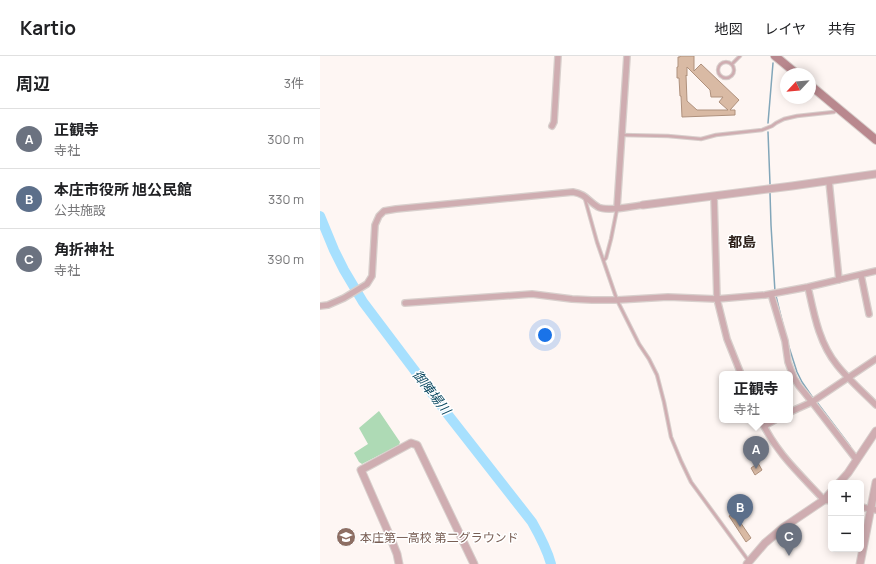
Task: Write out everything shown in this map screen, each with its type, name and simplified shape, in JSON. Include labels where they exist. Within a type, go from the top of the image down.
[{"type":"main road","points":[[775,56],[790,68]]},
{"type":"main road","points":[[816,90],[876,140]]},
{"type":"street","points":[[552,126],[554,122],[558,56]]},
{"type":"street","points":[[617,208],[627,56]]},
{"type":"street","points":[[320,306],[328,305],[344,298],[366,284],[372,276],[375,225],[379,216],[384,211],[573,192],[585,196],[600,208],[617,208],[876,174]]},
{"type":"street","points":[[829,181],[839,280]]},
{"type":"street","points":[[714,196],[717,299],[727,339],[740,371]]},
{"type":"street","points":[[405,303],[532,294],[572,299],[617,300],[668,297],[717,299],[771,294],[876,271]]},
{"type":"street","points":[[861,275],[869,314]]},
{"type":"street","points":[[808,287],[818,328],[822,340],[830,355],[848,377],[876,405]]},
{"type":"street","points":[[771,294],[785,341],[788,362],[791,371]]},
{"type":"street","points":[[793,411],[812,402],[876,358]]},
{"type":"street","points":[[793,375],[799,386],[856,459]]},
{"type":"street","points":[[748,563],[765,543],[784,527],[827,500],[783,457],[775,446],[763,423]]},
{"type":"street","points":[[842,480],[876,431]]},
{"type":"street","points":[[399,564],[397,554],[389,534],[361,470],[411,443],[417,445],[474,564]]},
{"type":"street","points":[[860,564],[873,510],[876,482]]},
{"type":"lane","points":[[732,64],[740,56]]},
{"type":"lane","points":[[727,62],[732,64],[735,69],[734,74],[730,78],[722,77],[718,73],[722,63],[727,62]]},
{"type":"lane","points":[[622,135],[704,138],[716,135],[762,130],[784,119],[834,112],[838,108]]},
{"type":"lane","points":[[585,196],[617,300],[656,375],[664,402],[671,436],[691,482],[748,563]]},
{"type":"lane","points":[[604,260],[606,258],[611,239],[617,208]]},
{"type":"green space","points":[[379,411],[400,442],[399,445],[362,464],[359,462],[354,453],[368,444],[359,428]]},
{"type":"building","points":[[694,56],[694,71],[701,64],[739,100],[730,110],[735,110],[735,115],[682,117],[679,78],[677,78],[678,57]],"holes":[[[687,67],[710,90],[711,97],[723,97],[719,102],[728,110],[697,110],[687,101]]]},
{"type":"building","points":[[758,463],[762,470],[755,475],[751,468]]},
{"type":"building","points":[[734,513],[751,538],[746,542],[729,516]]},
{"type":"waterway","points":[[768,123],[773,63]]},
{"type":"waterway","points":[[768,132],[770,184]]},
{"type":"waterway","points":[[770,193],[775,292]]},
{"type":"waterway","name":"御陣場川","points":[[320,216],[334,250],[363,302],[449,416],[532,522],[543,543],[551,564]]},
{"type":"waterway","points":[[776,296],[784,329]]},
{"type":"waterway","points":[[788,344],[797,372],[813,398]]},
{"type":"waterway","points":[[816,401],[850,446]]},
{"type":"place","name":"正観寺","points":[[756,469]]},
{"type":"place","name":"本庄市役所 旭公民館","points":[[740,527]]},
{"type":"place","name":"本庄第一高校 第二グラウンド","points":[[346,537]]},
{"type":"place","name":"角折神社","points":[[789,556]]},
{"type":"district","name":"都島","points":[[742,241]]}]
